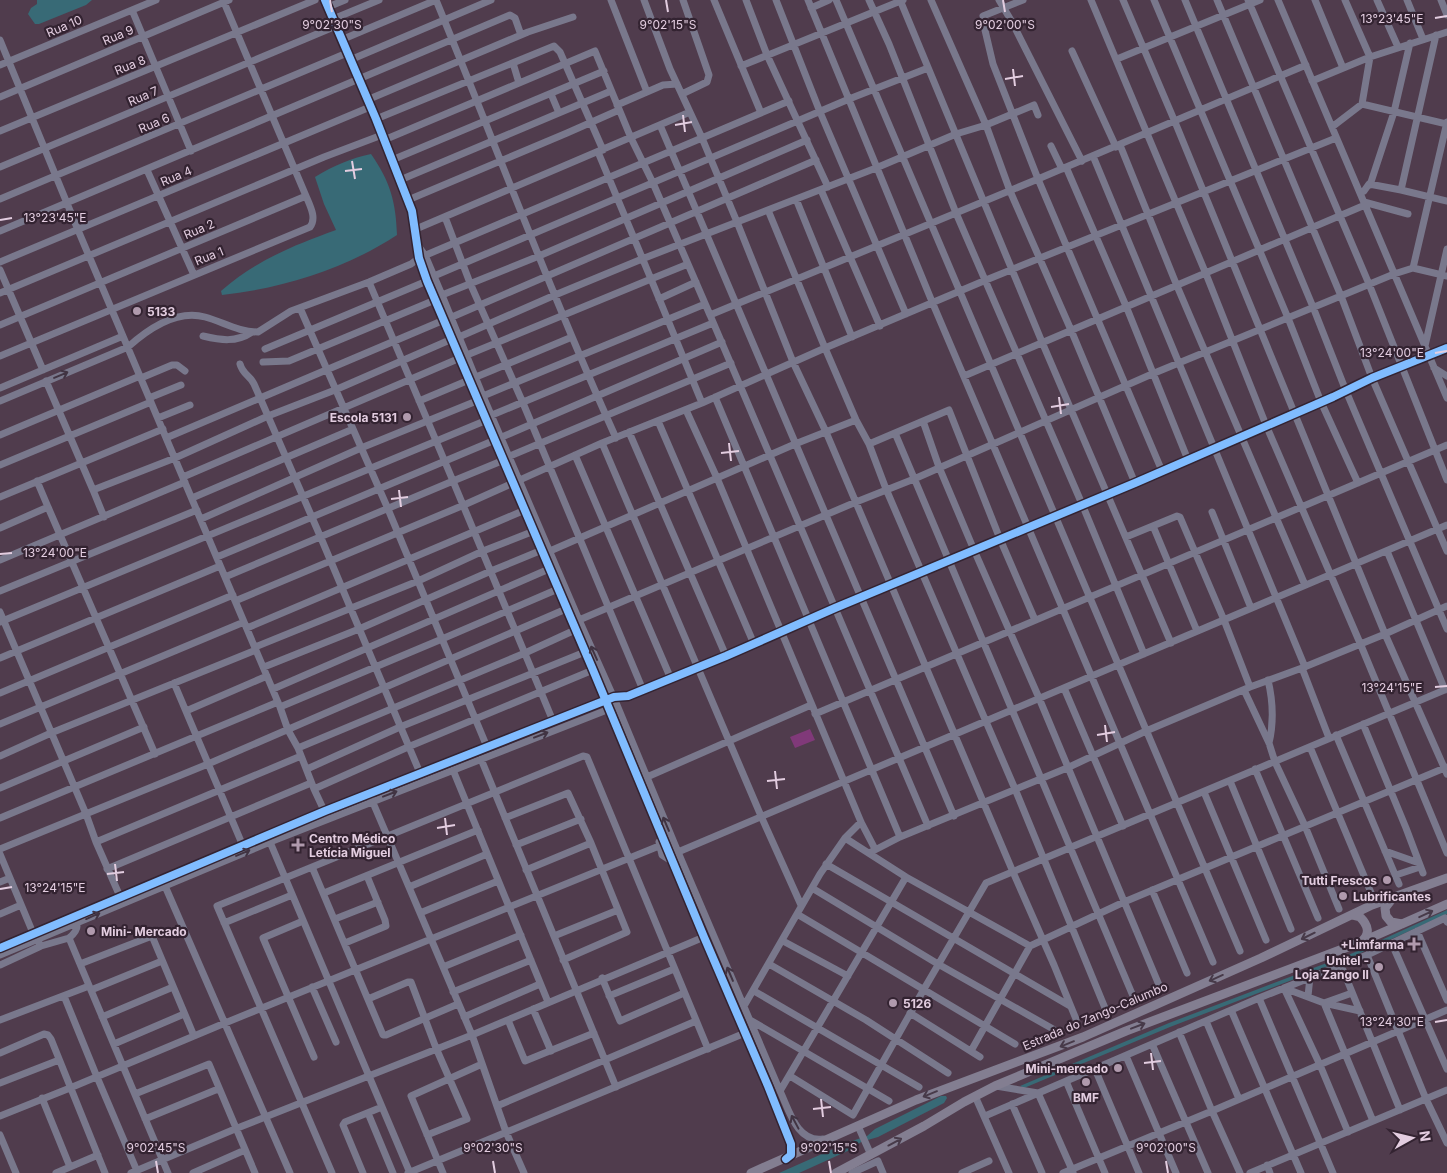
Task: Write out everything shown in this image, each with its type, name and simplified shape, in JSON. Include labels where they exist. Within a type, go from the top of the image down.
[{"type":"main road","name":"Estrada do Zango-Calumbo","points":[[751,1173],[946,1088],[1083,1037],[1261,958],[1352,915],[1394,897],[1447,878]]},
{"type":"main road","points":[[1394,897],[1385,908],[1386,916],[1395,924],[1405,924]]},
{"type":"main road","name":"Estrada do Zango-Calumbo","points":[[836,1173],[995,1086],[1163,1017],[1361,942],[1447,904]]},
{"type":"main road","points":[[1352,915],[1360,917],[1368,929],[1367,936],[1361,942]]},
{"type":"street","name":"Rua 10","points":[[0,65],[156,0]]},
{"type":"street","name":"Rua 8","points":[[0,131],[316,0]]},
{"type":"street","points":[[345,0],[326,4],[376,119],[408,200],[427,281],[435,300],[444,320],[456,338],[517,482],[550,551],[618,705],[749,1020],[797,1127],[806,1137],[817,1140],[835,1136]]},
{"type":"street","name":"Rua 7","points":[[0,167],[249,63],[379,0]]},
{"type":"street","points":[[341,40],[436,0],[563,316],[616,438]]},
{"type":"street","name":"Rua 6","points":[[0,199],[260,90],[445,20],[489,0]]},
{"type":"street","points":[[611,0],[647,92]]},
{"type":"street","points":[[644,0],[670,69],[702,138],[793,362],[826,432],[1076,1020]]},
{"type":"street","points":[[682,94],[707,82],[710,75],[683,0]]},
{"type":"street","points":[[714,0],[761,113]]},
{"type":"street","points":[[746,0],[767,55],[816,160],[824,188],[880,326]]},
{"type":"street","points":[[776,0],[820,112],[906,314]]},
{"type":"street","points":[[808,0],[932,304],[1213,962]]},
{"type":"street","points":[[811,8],[829,0]]},
{"type":"street","points":[[836,0],[1240,951]]},
{"type":"street","points":[[869,0],[956,213],[1082,504],[1144,654]]},
{"type":"street","points":[[741,66],[874,13],[901,0],[1014,269],[1042,342],[1171,643]]},
{"type":"street","points":[[931,0],[986,125],[1010,191],[1135,483]]},
{"type":"street","points":[[999,0],[1082,161]]},
{"type":"street","points":[[983,16],[1023,0]]},
{"type":"street","points":[[1091,0],[1148,132],[1266,426],[1390,713],[1447,853]]},
{"type":"street","points":[[971,1051],[987,1026],[1030,946],[1152,890],[1390,790],[1446,770],[1385,634],[1175,122],[1122,0]]},
{"type":"street","points":[[1154,0],[1288,318],[1321,402],[1358,483]]},
{"type":"street","points":[[1185,0],[1346,391],[1447,629]]},
{"type":"street","points":[[1217,0],[1341,296],[1372,378],[1447,551]]},
{"type":"street","points":[[1117,60],[1223,16],[1249,2],[1260,0]]},
{"type":"street","points":[[1278,0],[1447,398]]},
{"type":"street","points":[[1315,0],[1343,68]]},
{"type":"street","points":[[1332,127],[1362,104],[1370,57],[1345,0]]},
{"type":"street","points":[[1378,0],[1398,47]]},
{"type":"street","points":[[1408,0],[1424,39]]},
{"type":"street","points":[[1440,0],[1447,15]]},
{"type":"street","points":[[225,1],[260,90],[306,196]]},
{"type":"street","name":"Rua 9","points":[[0,97],[225,1]]},
{"type":"street","points":[[1249,2],[1369,284],[1447,480]]},
{"type":"street","points":[[132,10],[191,151]]},
{"type":"street","points":[[0,231],[510,16],[515,18],[521,35]]},
{"type":"street","name":"Rua 4","points":[[0,262],[284,143],[461,60],[521,35],[574,17]]},
{"type":"street","points":[[984,26],[993,64],[1038,180],[1162,471]]},
{"type":"street","points":[[1312,81],[1370,57],[1447,32]]},
{"type":"street","points":[[1401,190],[1436,35]]},
{"type":"street","points":[[0,40],[78,230],[264,667],[288,730],[298,748],[312,786],[328,819]]},
{"type":"street","points":[[1360,193],[1364,191],[1367,185],[1370,185],[1394,112],[1410,43]]},
{"type":"street","points":[[376,119],[554,46],[560,52],[590,123],[608,178],[702,403]]},
{"type":"street","points":[[1072,51],[1149,214],[1177,286],[1305,585]]},
{"type":"street","points":[[0,293],[295,170],[478,101],[595,52],[631,138],[654,183],[670,224],[741,385],[928,826]]},
{"type":"street","points":[[513,63],[519,83]]},
{"type":"street","points":[[710,315],[1038,180],[1148,132],[1254,89],[1306,65]]},
{"type":"street","points":[[434,276],[849,99],[928,68]]},
{"type":"street","points":[[663,85],[670,69]]},
{"type":"street","points":[[392,160],[604,71]]},
{"type":"street","points":[[408,200],[590,123],[663,85],[677,84]]},
{"type":"street","points":[[400,180],[611,91]]},
{"type":"street","points":[[552,94],[559,113]]},
{"type":"street","points":[[202,336],[218,340],[232,340],[245,337],[252,332],[262,330],[276,319],[291,311],[369,282],[411,264],[422,257],[789,101]]},
{"type":"street","points":[[1362,104],[1447,123],[1413,268]]},
{"type":"street","points":[[93,490],[175,458],[268,416],[335,390],[642,259],[876,168],[956,134],[986,125],[1034,105],[1038,115]]},
{"type":"street","points":[[416,229],[690,112]]},
{"type":"street","points":[[660,125],[954,816]]},
{"type":"street","points":[[0,693],[109,647],[331,561],[517,482],[602,443],[686,410],[825,348],[986,280],[1336,138]]},
{"type":"street","points":[[442,294],[539,256],[807,140]]},
{"type":"street","points":[[1051,146],[1064,168],[1126,306],[1188,460]]},
{"type":"street","points":[[1094,156],[1304,667],[1399,884]]},
{"type":"street","points":[[452,317],[816,160]]},
{"type":"street","points":[[147,170],[194,274]]},
{"type":"street","points":[[1370,185],[1447,201]]},
{"type":"street","name":"Rua 1","points":[[0,356],[310,227],[314,218],[306,196]]},
{"type":"street","name":"Rua 2","points":[[0,325],[306,196]]},
{"type":"street","points":[[796,199],[852,337]]},
{"type":"street","points":[[964,376],[1097,318],[1260,251],[1364,204],[1408,214]]},
{"type":"street","points":[[768,210],[856,420],[869,444],[886,489],[1015,790],[1105,1008]]},
{"type":"street","points":[[445,217],[470,283],[523,403],[643,690]]},
{"type":"street","points":[[1425,346],[1444,275],[1447,249]]},
{"type":"street","points":[[422,257],[434,276],[452,317],[456,338]]},
{"type":"street","points":[[0,560],[104,517],[277,437],[688,264]]},
{"type":"street","points":[[579,620],[826,514],[968,456],[1152,374],[1394,274],[1413,268],[1444,275]]},
{"type":"street","points":[[0,270],[43,370]]},
{"type":"street","points":[[264,349],[427,281]]},
{"type":"street","points":[[369,282],[553,721]]},
{"type":"street","points":[[659,299],[696,282]]},
{"type":"street","points":[[263,362],[283,363],[289,361],[435,300]]},
{"type":"street","points":[[201,519],[361,448],[705,304]]},
{"type":"street","points":[[300,308],[388,509],[487,747]]},
{"type":"street","points":[[0,401],[128,347],[158,324],[191,314],[204,316],[252,332]]},
{"type":"street","points":[[166,438],[444,320]]},
{"type":"street","points":[[2,622],[370,469],[713,323]]},
{"type":"street","points":[[0,388],[123,336]]},
{"type":"street","points":[[419,402],[572,337]]},
{"type":"street","points":[[217,557],[684,360],[722,342]]},
{"type":"street","points":[[0,955],[35,936],[325,811],[605,700],[628,696],[671,679],[835,608],[1135,483],[1372,378],[1447,348]]},
{"type":"street","points":[[225,577],[731,363]]},
{"type":"street","points":[[240,364],[242,372],[252,379],[260,397],[420,774]]},
{"type":"street","points":[[0,435],[172,365],[185,370]]},
{"type":"street","points":[[1434,368],[1447,376]]},
{"type":"street","points":[[46,381],[104,517]]},
{"type":"street","points":[[0,465],[70,436],[181,384]]},
{"type":"street","points":[[715,397],[900,837]]},
{"type":"street","points":[[158,418],[190,405]]},
{"type":"street","points":[[686,410],[717,478],[872,851]]},
{"type":"street","points":[[869,444],[950,410],[1000,539],[1036,620]]},
{"type":"street","points":[[550,551],[795,444],[856,420]]},
{"type":"street","points":[[658,421],[754,644]]},
{"type":"street","points":[[923,421],[939,467],[1039,698],[1159,985]]},
{"type":"street","points":[[0,497],[163,429]]},
{"type":"street","points":[[192,498],[353,429]]},
{"type":"street","points":[[629,432],[726,656]]},
{"type":"street","points":[[895,432],[1133,996]]},
{"type":"street","points":[[602,443],[634,514],[697,668],[801,905]]},
{"type":"street","points":[[815,714],[1447,445]]},
{"type":"street","points":[[575,455],[671,679]]},
{"type":"street","points":[[37,481],[155,754]]},
{"type":"street","points":[[517,482],[525,510],[549,569],[593,670],[790,1144],[790,1155],[786,1159]]},
{"type":"street","points":[[0,528],[48,507]]},
{"type":"street","points":[[0,591],[197,510]]},
{"type":"street","points":[[0,724],[120,674],[409,560],[525,510]]},
{"type":"street","points":[[1212,512],[1251,608]]},
{"type":"street","points":[[1126,537],[1177,516],[1180,517],[1224,620],[1275,762],[1305,826],[1339,909]]},
{"type":"street","points":[[678,852],[1447,525]]},
{"type":"street","points":[[1153,526],[1197,632]]},
{"type":"street","points":[[0,756],[534,531]]},
{"type":"street","points":[[264,667],[359,629],[542,550]]},
{"type":"street","points":[[790,1076],[853,1115],[952,939],[986,884],[1446,689],[1387,551]]},
{"type":"street","points":[[0,658],[220,566]]},
{"type":"street","points":[[273,689],[500,592],[549,569]]},
{"type":"street","points":[[0,818],[196,736],[376,667],[558,589]]},
{"type":"street","points":[[872,851],[900,837],[1067,768],[1146,731],[1247,688],[1385,634],[1447,606]]},
{"type":"street","points":[[0,850],[288,730],[566,609]]},
{"type":"street","points":[[0,612],[2,622],[29,680],[86,814],[107,869],[122,900]]},
{"type":"street","points":[[298,748],[576,630]]},
{"type":"street","points":[[307,769],[400,727],[585,652]]},
{"type":"street","points":[[107,869],[231,817],[476,720],[593,670]]},
{"type":"street","points":[[186,710],[267,676]]},
{"type":"street","points":[[1268,680],[1272,694],[1272,727],[1269,743]]},
{"type":"street","points":[[174,683],[242,846]]},
{"type":"street","points":[[1064,688],[1123,826]]},
{"type":"street","points":[[0,948],[77,924],[122,900],[165,886],[270,842],[609,709],[618,705],[628,696]]},
{"type":"street","points":[[647,777],[812,705]]},
{"type":"street","points":[[1363,724],[1421,868]]},
{"type":"street","points":[[0,788],[144,727]]},
{"type":"street","points":[[1310,747],[1372,895]]},
{"type":"street","points":[[96,842],[301,756]]},
{"type":"street","points":[[332,1173],[217,906],[585,756],[708,1048]]},
{"type":"street","points":[[481,759],[616,1087]]},
{"type":"street","points":[[453,770],[548,1002]]},
{"type":"street","points":[[1255,770],[1318,918]]},
{"type":"street","points":[[1230,781],[1291,929]]},
{"type":"street","points":[[1204,792],[1266,940]]},
{"type":"street","points":[[505,818],[568,793],[602,869],[627,931],[626,934],[563,960]]},
{"type":"street","points":[[369,794],[472,1035],[506,1132],[524,1173]]},
{"type":"street","points":[[516,845],[581,820]]},
{"type":"street","points":[[744,1006],[826,864],[845,838],[861,822]]},
{"type":"street","points":[[324,893],[478,830]]},
{"type":"street","points":[[660,831],[659,846],[662,855],[673,862]]},
{"type":"street","points":[[845,838],[872,851],[906,877],[1030,946]]},
{"type":"street","points":[[270,842],[409,1173],[745,1033]]},
{"type":"street","points":[[526,870],[591,843]]},
{"type":"street","points":[[0,1116],[97,1078],[261,1008],[659,846]]},
{"type":"street","points":[[1385,851],[1421,868]]},
{"type":"street","points":[[0,854],[21,905],[41,946]]},
{"type":"street","points":[[409,887],[488,854]]},
{"type":"street","points":[[826,864],[952,939],[1071,1006]]},
{"type":"street","points":[[312,867],[384,1035],[458,1004]]},
{"type":"street","points":[[1396,875],[1421,868]]},
{"type":"street","points":[[345,943],[386,926],[367,876]]},
{"type":"street","points":[[780,1091],[906,877]]},
{"type":"street","points":[[0,882],[10,878]]},
{"type":"street","points":[[420,913],[498,881]]},
{"type":"street","points":[[165,886],[290,1173]]},
{"type":"street","points":[[812,888],[938,964],[1053,1029]]},
{"type":"street","points":[[1152,890],[1187,973]]},
{"type":"street","points":[[224,923],[292,894]]},
{"type":"street","points":[[335,919],[378,902]]},
{"type":"street","points":[[0,914],[21,905]]},
{"type":"street","points":[[554,936],[618,910]]},
{"type":"street","points":[[797,914],[1015,1044]]},
{"type":"street","points":[[985,1116],[1258,998],[1367,955],[1446,919]]},
{"type":"street","points":[[303,921],[263,938],[314,1057]]},
{"type":"street","points":[[0,965],[41,946],[69,938],[74,934],[78,926],[77,924]]},
{"type":"street","points":[[1417,931],[1447,1000]]},
{"type":"street","points":[[80,964],[151,935],[194,1036]]},
{"type":"street","points":[[443,967],[521,935]]},
{"type":"street","points":[[64,996],[134,1172],[302,1102],[472,1035],[602,978],[704,937]]},
{"type":"street","points":[[69,938],[168,1173]]},
{"type":"street","points":[[783,940],[848,976]]},
{"type":"street","points":[[1392,944],[1447,1068]]},
{"type":"street","points":[[1367,955],[1426,1099],[1447,1143]]},
{"type":"street","points":[[453,992],[531,960]]},
{"type":"street","points":[[0,1020],[162,961]]},
{"type":"street","points":[[769,964],[897,1039],[948,1073]]},
{"type":"street","points":[[1341,965],[1400,1110]]},
{"type":"street","points":[[609,996],[674,969]]},
{"type":"street","points":[[1308,996],[1310,977]]},
{"type":"street","points":[[602,978],[620,1021],[684,993]]},
{"type":"street","points":[[368,999],[409,982],[467,1119],[427,1135]]},
{"type":"street","points":[[464,1017],[540,984]]},
{"type":"street","points":[[102,1017],[172,987]]},
{"type":"street","points":[[312,987],[336,1042]]},
{"type":"street","points":[[1284,988],[1324,1003],[1360,1010]]},
{"type":"street","points":[[1284,988],[1320,1065],[1348,1132]]},
{"type":"street","points":[[754,991],[919,1087]]},
{"type":"street","points":[[1324,1003],[1352,993]]},
{"type":"street","points":[[1258,998],[1333,1173]]},
{"type":"street","points":[[1324,1003],[1373,1121]]},
{"type":"street","points":[[533,1009],[551,1050]]},
{"type":"street","points":[[1231,1010],[1301,1173]]},
{"type":"street","points":[[1063,1173],[1072,1171],[1212,1112],[1447,1010]]},
{"type":"street","points":[[910,1013],[980,1057]]},
{"type":"street","points":[[114,1044],[184,1014]]},
{"type":"street","points":[[508,1020],[525,1061],[594,1033]]},
{"type":"street","points":[[749,1020],[889,1101]]},
{"type":"street","points":[[497,1106],[696,1021]]},
{"type":"street","points":[[1206,1021],[1239,1099]]},
{"type":"street","points":[[1179,1032],[1240,1173]]},
{"type":"street","points":[[0,1052],[44,1034],[48,1035],[105,1173]]},
{"type":"street","points":[[1152,1044],[1208,1173]]},
{"type":"street","points":[[1126,1056],[1176,1173]]},
{"type":"street","points":[[0,1083],[59,1060]]},
{"type":"street","points":[[134,1094],[208,1064],[255,1173]]},
{"type":"street","points":[[443,1173],[411,1096],[482,1064]]},
{"type":"street","points":[[1094,1069],[1139,1173]]},
{"type":"street","points":[[1066,1081],[1105,1173]]},
{"type":"street","points":[[995,1086],[1038,1093]]},
{"type":"street","points":[[145,1119],[218,1088]]},
{"type":"street","points":[[1250,1173],[1447,1090]]},
{"type":"street","points":[[1038,1093],[1072,1171]]},
{"type":"street","points":[[975,1096],[1009,1173]]},
{"type":"street","points":[[42,1098],[70,1167]]},
{"type":"street","points":[[1012,1104],[1042,1173]]},
{"type":"street","points":[[363,1173],[343,1125],[382,1107]]},
{"type":"street","points":[[368,1113],[393,1173]]},
{"type":"street","points":[[858,1126],[871,1155]]},
{"type":"street","points":[[0,1135],[16,1173]]},
{"type":"street","points":[[194,1173],[245,1150]]},
{"type":"street","points":[[56,1173],[98,1155]]},
{"type":"street","points":[[852,1173],[878,1161],[883,1173]]},
{"type":"street","points":[[962,1173],[989,1161]]},
{"type":"street","points":[[1267,1165],[1270,1173]]},
{"type":"shaded area","points":[[810,729],[815,740],[795,748],[790,737]]},
{"type":"water","points":[[37,0],[92,0],[86,5],[35,24],[28,14],[31,8],[37,4]]},
{"type":"water","points":[[371,154],[383,173],[391,192],[397,235],[356,258],[313,275],[291,282],[222,295],[221,291],[234,280],[262,262],[290,248],[336,230],[324,204],[315,177],[342,163]]},
{"type":"water","points":[[1447,910],[1447,914],[1354,956],[1170,1027],[1024,1088],[1020,1086],[1169,1023],[1353,953]]},
{"type":"water","points":[[941,1096],[946,1096],[947,1098],[944,1103],[878,1137],[861,1142],[852,1149],[799,1173],[779,1173],[867,1136],[875,1129]]},
{"type":"cycle path","points":[[325,0],[376,119],[412,211],[419,258],[427,281],[768,1086],[791,1144],[791,1155],[786,1159]]},
{"type":"cycle path","points":[[0,948],[325,811],[614,697],[628,696],[726,656],[835,608],[1135,483],[1333,397],[1372,378],[1447,348]]},
{"type":"place","name":"5133","points":[[137,311]]},
{"type":"place","name":"Escola 5131","points":[[407,417]]},
{"type":"place","name":"Centro Médico Letícia Miguel","points":[[298,845]]},
{"type":"place","name":"Tutti Frescos","points":[[1387,880]]},
{"type":"place","name":"Lubrificantes","points":[[1343,896]]},
{"type":"place","name":"Mini- Mercado","points":[[91,931]]},
{"type":"place","name":"+Limfarma","points":[[1414,944]]},
{"type":"place","name":"Unitel - Loja Zango II","points":[[1379,967]]},
{"type":"place","name":"5126","points":[[893,1003]]},
{"type":"place","name":"Mini-mercado","points":[[1118,1068]]},
{"type":"place","name":"BMF","points":[[1086,1082]]}]
